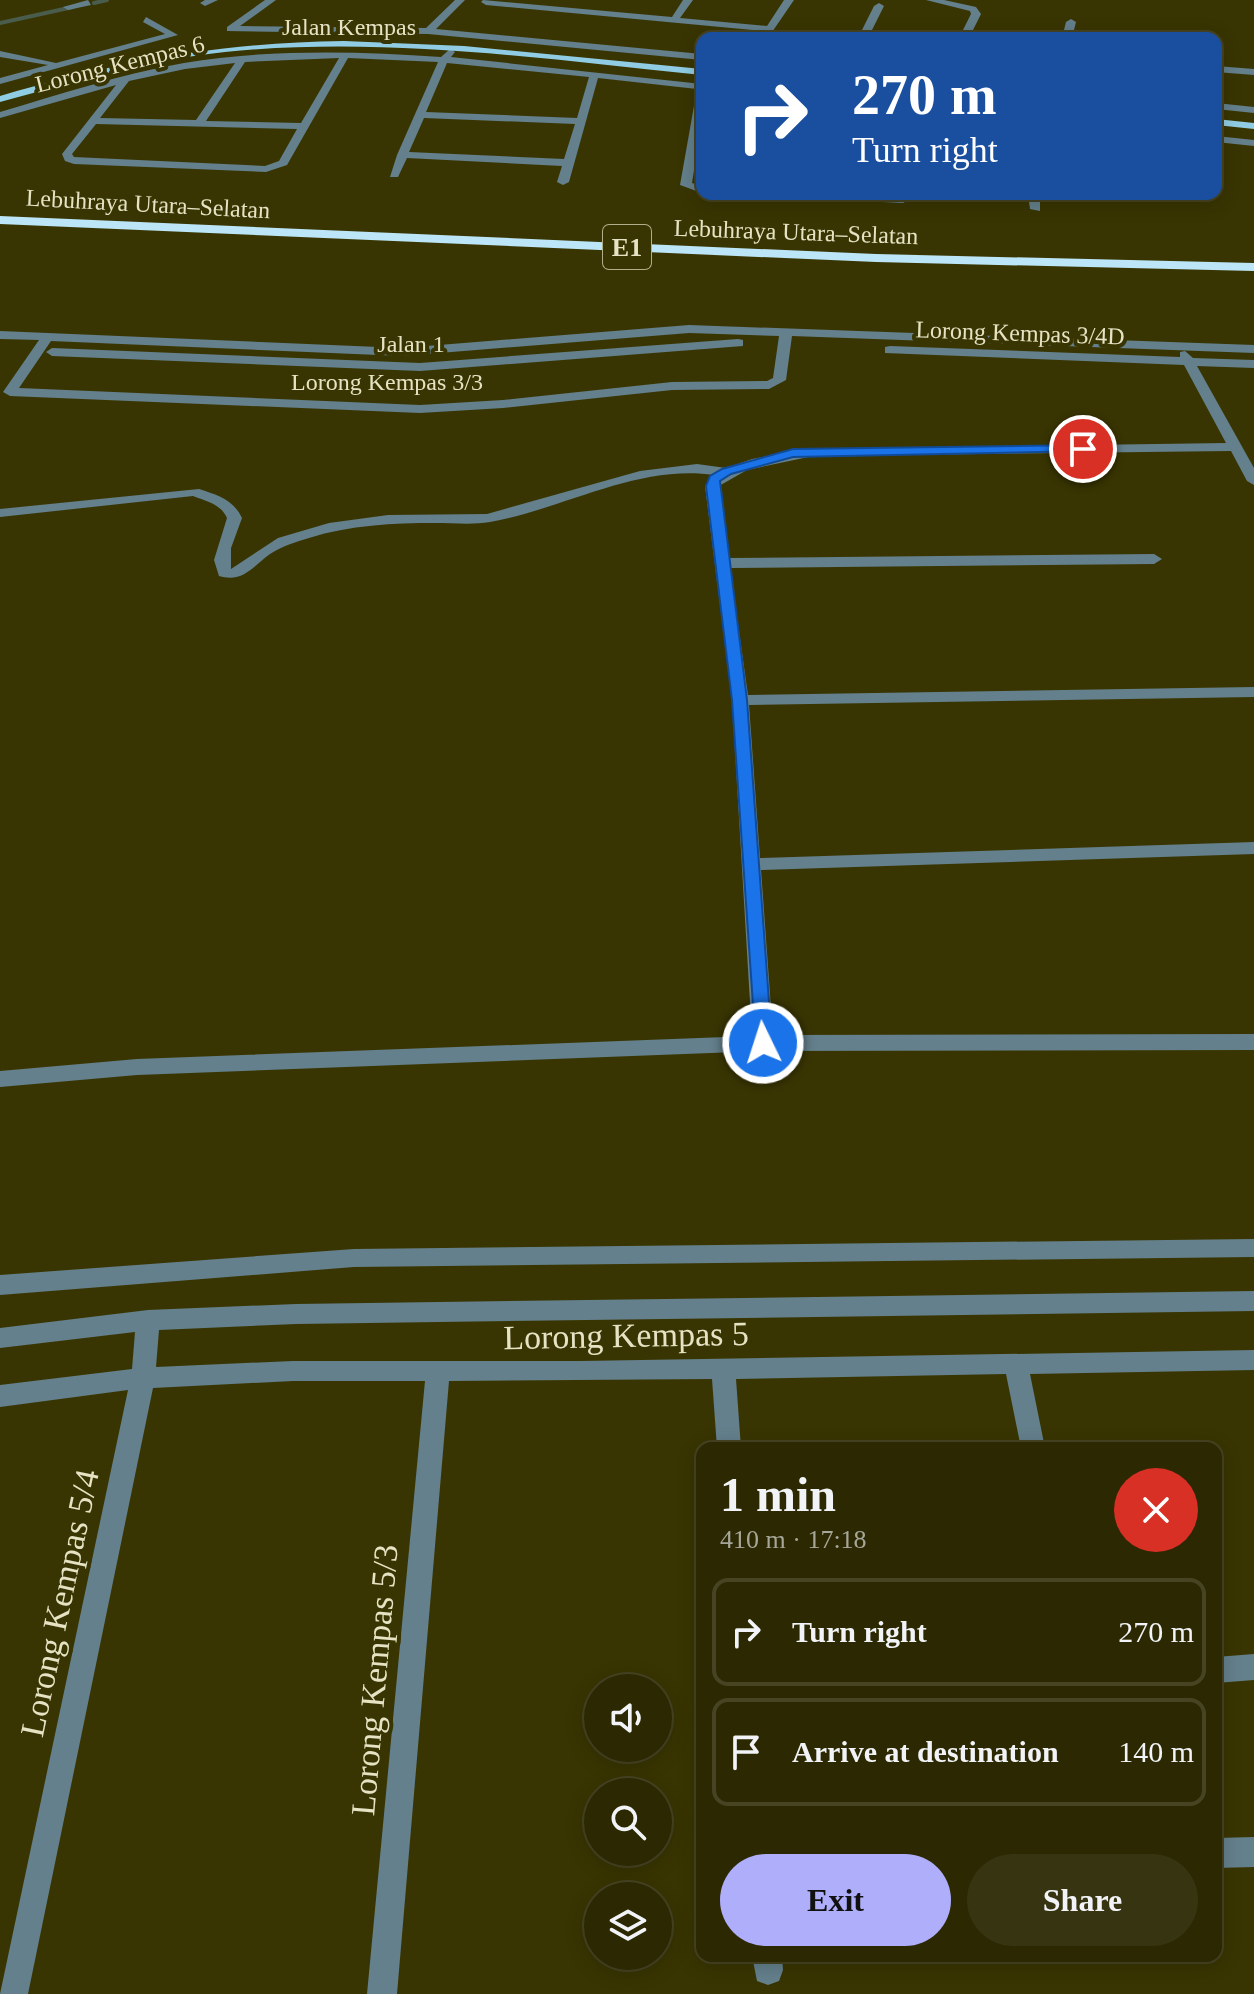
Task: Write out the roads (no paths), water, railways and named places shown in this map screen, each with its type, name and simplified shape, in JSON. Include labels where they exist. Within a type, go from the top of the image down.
[{"type":"highway","name":"Lebuhraya Utara–Selatan","points":[[0,220],[876,258],[1254,267]]},
{"type":"highway","name":"Lebuhraya Utara–Selatan","points":[[0,231],[852,269],[1254,275]]},
{"type":"main road","name":"Jalan Kempas","points":[[0,99],[125,65],[226,49],[315,45],[453,48],[696,71]]},
{"type":"main road","points":[[1222,123],[1254,126]]},
{"type":"street","points":[[271,0],[230,29],[428,31],[696,56]]},
{"type":"street","points":[[428,31],[460,0]]},
{"type":"street","points":[[538,56],[592,0]]},
{"type":"street","points":[[674,20],[688,0]]},
{"type":"street","points":[[767,32],[789,0]]},
{"type":"street","points":[[931,0],[973,9],[976,14],[967,32]]},
{"type":"street","points":[[486,2],[674,20],[759,32]]},
{"type":"street","points":[[68,7],[90,3]]},
{"type":"street","points":[[866,32],[879,6]]},
{"type":"street","points":[[0,81],[173,35],[146,20]]},
{"type":"street","points":[[1068,32],[1071,22]]},
{"type":"street","points":[[394,175],[443,61],[453,48]]},
{"type":"street","points":[[0,54],[56,64]]},
{"type":"street","points":[[126,78],[67,154],[69,159],[106,163],[278,167],[295,147],[344,57]]},
{"type":"street","name":"Lorong Kempas 6","points":[[0,115],[126,78],[187,65],[243,58],[344,57],[443,61],[696,87]]},
{"type":"street","points":[[199,123],[243,58]]},
{"type":"street","points":[[1222,69],[1254,72]]},
{"type":"street","points":[[563,182],[594,76]]},
{"type":"street","points":[[1222,107],[1254,110]]},
{"type":"street","points":[[420,115],[582,121]]},
{"type":"street","points":[[94,121],[305,126]]},
{"type":"street","points":[[1222,140],[1254,143]]},
{"type":"street","points":[[696,150],[686,185],[696,189]]},
{"type":"street","points":[[402,155],[569,163]]},
{"type":"street","points":[[1035,200],[1036,209]]},
{"type":"street","points":[[0,335],[402,352],[689,329],[785,339],[1254,349]]},
{"type":"street","points":[[0,407],[47,338]]},
{"type":"street","name":"Jalan 1","points":[[38,351],[420,367],[785,339]]},
{"type":"street","name":"Lorong Kempas 3/4D","points":[[785,339],[1189,363],[1254,364]]},
{"type":"street","name":"Lorong Kempas 3/3","points":[[10,392],[420,409],[503,404],[672,386],[769,385],[779,380],[785,339]]},
{"type":"street","points":[[1181,346],[1254,481]]},
{"type":"street","points":[[763,1043],[740,700],[712,486],[715,479],[726,472],[793,453],[1234,447]]},
{"type":"street","points":[[0,513],[174,492],[205,495],[227,505],[233,513],[235,525],[221,559],[224,573],[231,575],[248,567],[264,551],[283,541],[329,527],[388,519],[488,518],[640,475],[697,468],[726,472]]},
{"type":"street","points":[[722,563],[1154,559]]},
{"type":"street","points":[[740,700],[1254,692]]},
{"type":"street","points":[[751,864],[1254,848]]},
{"type":"street","points":[[0,1079],[137,1067],[763,1043],[1254,1042]]},
{"type":"street","points":[[0,1285],[354,1258],[1254,1248]]},
{"type":"street","points":[[0,1338],[148,1320],[609,1308],[1254,1301]]},
{"type":"street","name":"Lorong Kempas 5/4","points":[[13,1994],[143,1378],[148,1320]]},
{"type":"street","name":"Lorong Kempas 5","points":[[0,1396],[143,1378],[293,1371],[438,1372],[1254,1360]]},
{"type":"street","points":[[1016,1363],[1032,1442]]},
{"type":"street","points":[[723,1367],[729,1442]]},
{"type":"street","name":"Lorong Kempas 5/3","points":[[382,1994],[438,1372]]},
{"type":"street","points":[[1222,1670],[1254,1667]]},
{"type":"street","points":[[1222,1853],[1254,1852]]},
{"type":"waterway","points":[[94,3],[107,0]]},
{"type":"waterway","points":[[0,23],[73,7]]}]
